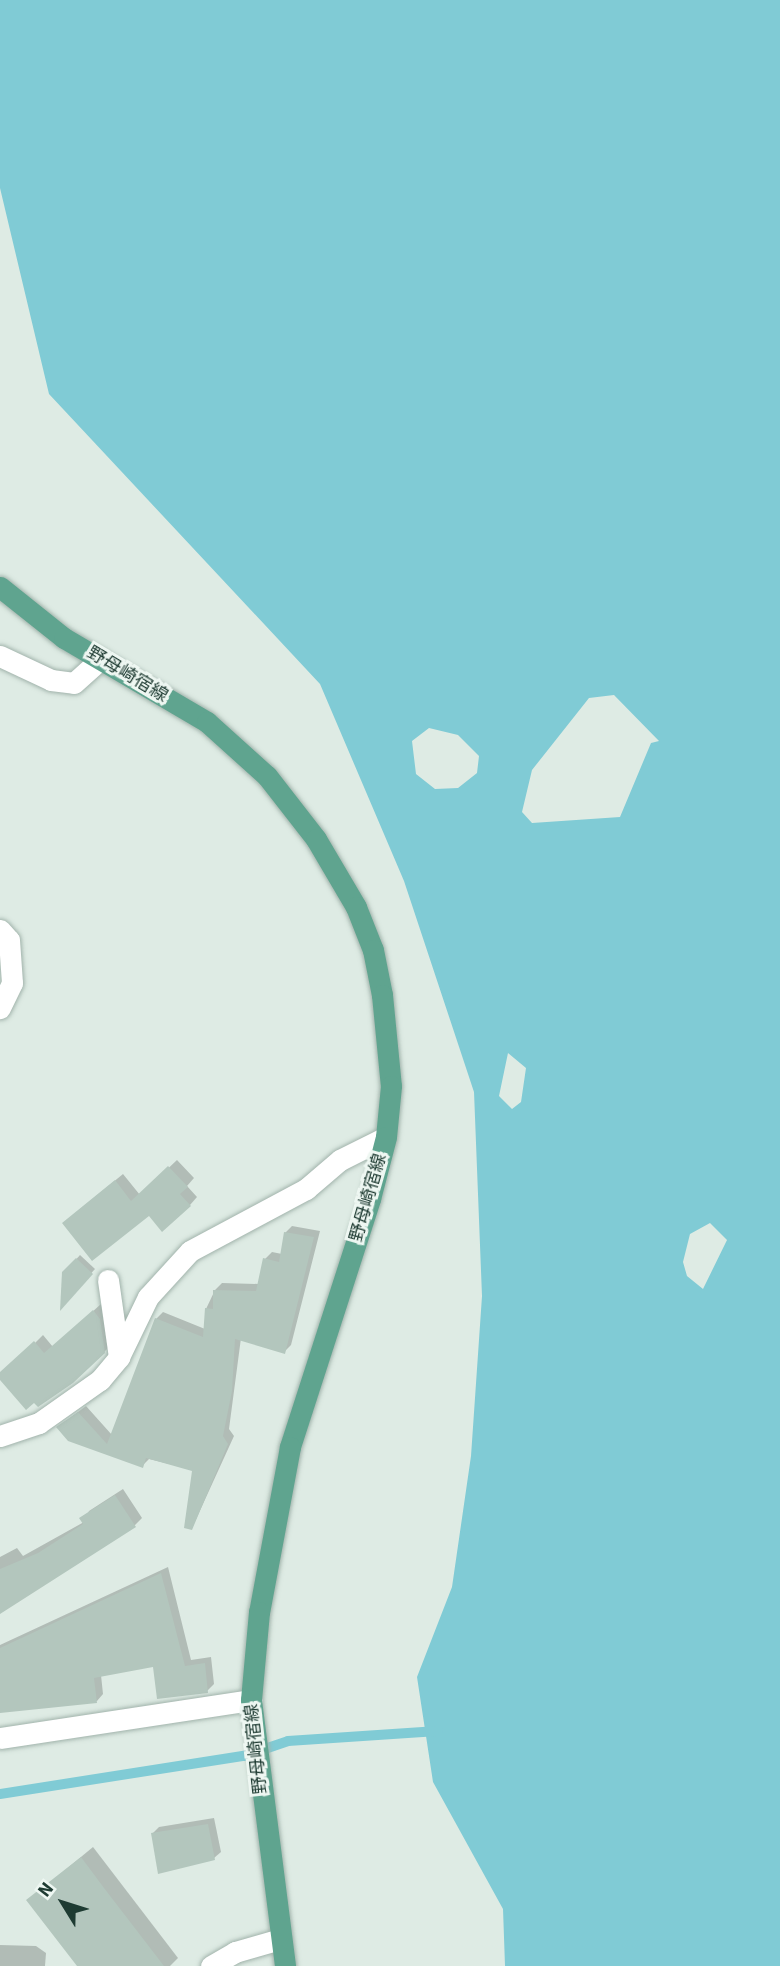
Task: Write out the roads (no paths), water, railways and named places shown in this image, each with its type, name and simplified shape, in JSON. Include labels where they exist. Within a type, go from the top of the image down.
[{"type":"main road","name":"野母崎宿線","points":[[0,587],[64,638],[206,722],[267,776],[334,868],[373,950],[382,995],[391,1086],[386,1137],[370,1199],[290,1447],[258,1612],[251,1700],[253,1729],[285,1966]]},
{"type":"street","points":[[0,656],[51,680],[74,683],[101,659]]},
{"type":"street","points":[[0,930],[9,940],[12,983],[0,1008]]},
{"type":"street","points":[[0,1436],[38,1423],[100,1380],[119,1357],[148,1297],[190,1251],[306,1189],[340,1160],[386,1137]]},
{"type":"street","points":[[108,1279],[119,1357]]},
{"type":"street","points":[[0,1738],[251,1700]]},
{"type":"street","points":[[211,1966],[235,1952],[280,1939]]},
{"type":"water","points":[[0,0],[780,0],[780,1966],[505,1966],[503,1909],[433,1782],[417,1677],[452,1587],[471,1456],[482,1296],[474,1092],[404,881],[320,684],[49,394],[0,188]],"holes":[[[614,695],[659,741],[651,743],[620,817],[532,823],[522,812],[532,770],[589,698]],[[429,728],[458,735],[479,756],[477,773],[458,788],[435,789],[416,774],[412,741]],[[508,1053],[526,1068],[521,1102],[512,1109],[499,1096]],[[710,1223],[727,1240],[703,1289],[687,1276],[683,1262],[690,1234]]]},
{"type":"waterway","points":[[0,1794],[244,1756],[288,1741],[438,1731]]}]
